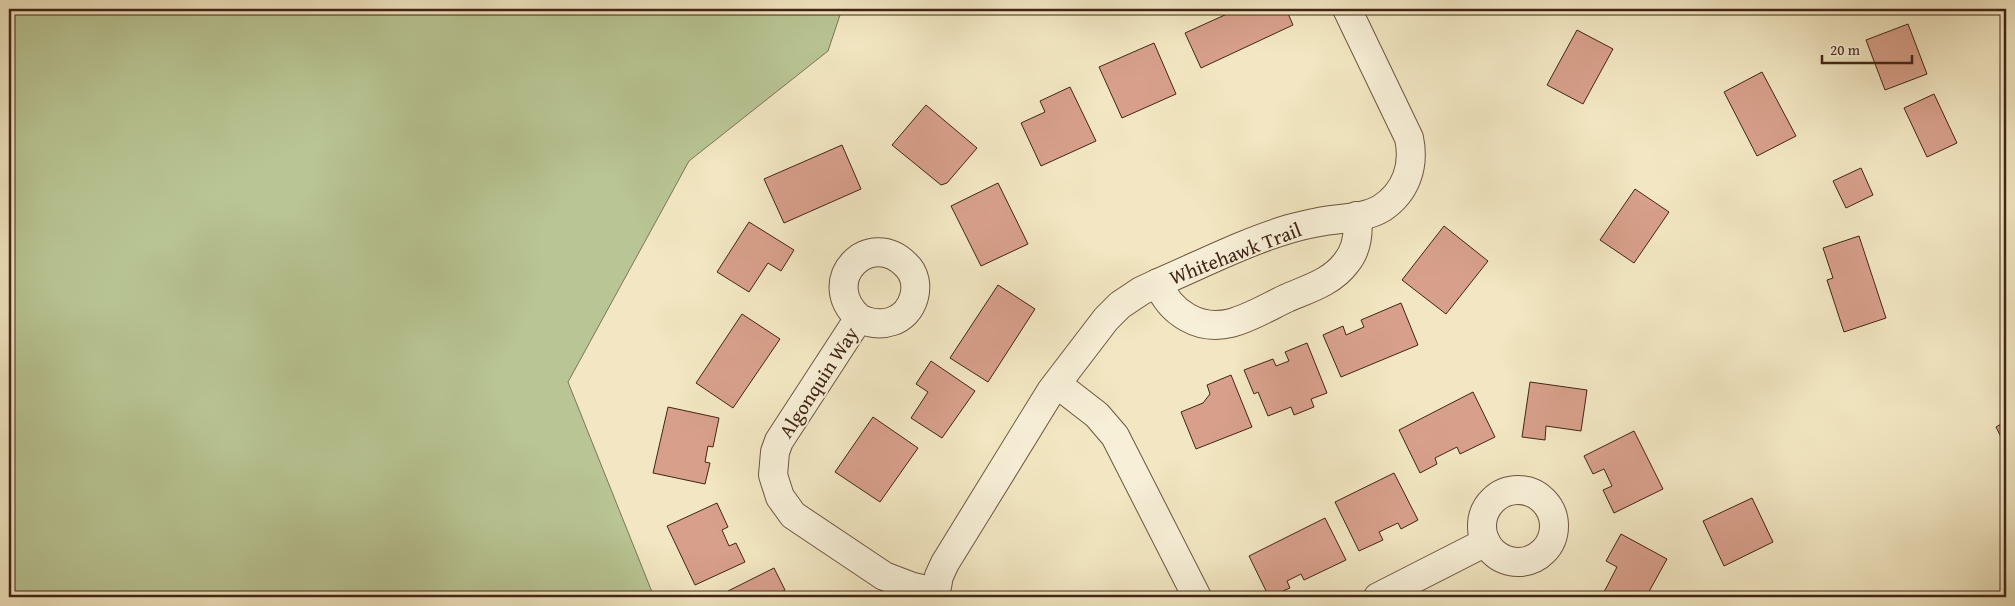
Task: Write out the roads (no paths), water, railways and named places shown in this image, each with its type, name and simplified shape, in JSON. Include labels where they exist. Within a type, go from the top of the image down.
[{"type":"street","name":"Whitehawk Trail","points":[[936,595],[939,576],[945,563],[1057,384],[1106,320],[1120,305],[1141,291],[1158,283],[1287,230],[1318,222],[1357,216],[1381,208],[1397,195],[1408,178],[1412,148],[1406,129],[1347,9]]},
{"type":"street","points":[[1158,283],[1169,302],[1184,316],[1203,324],[1232,323],[1323,282],[1335,274],[1346,263],[1355,245],[1358,236],[1357,216]]},
{"type":"street","name":"Algonquin Way","points":[[859,318],[779,442],[773,464],[776,486],[786,507],[802,522],[884,576],[936,595]]},
{"type":"street","points":[[1057,384],[1097,415],[1115,436],[1197,597]]},
{"type":"street","points":[[1378,597],[1486,542]]}]
